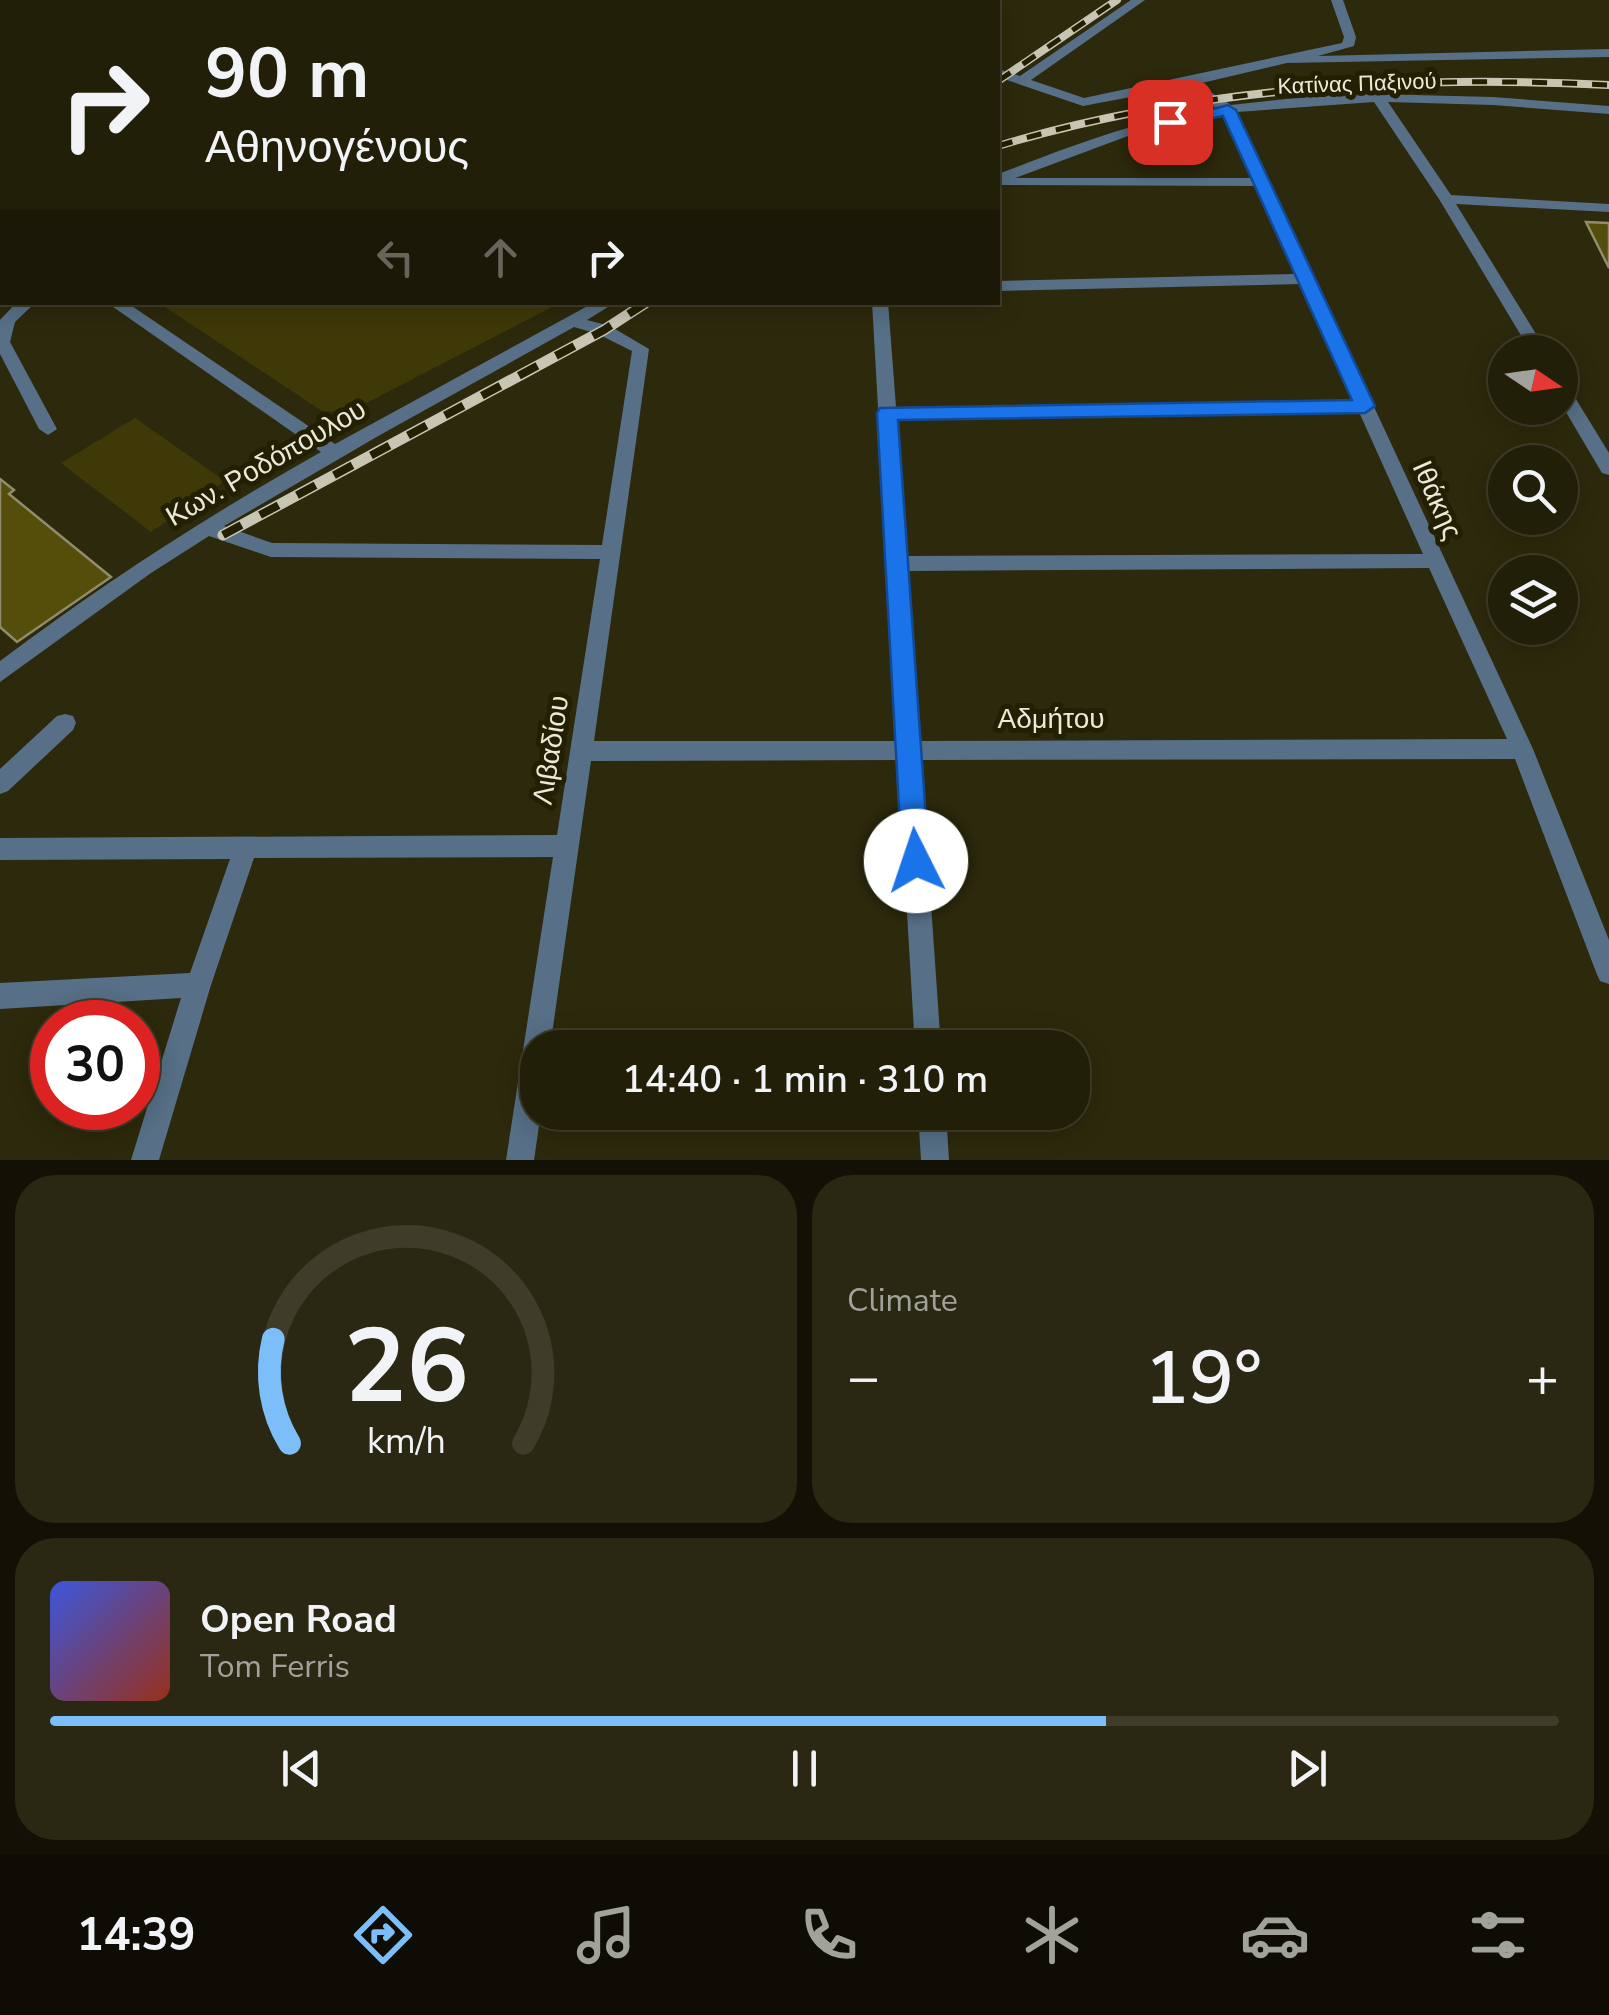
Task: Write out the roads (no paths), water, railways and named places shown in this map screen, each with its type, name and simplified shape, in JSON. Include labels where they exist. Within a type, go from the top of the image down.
[{"type":"street","points":[[1022,81],[1139,0]]},
{"type":"street","name":"Κατίνας Παξινού","points":[[1000,74],[1083,102],[1292,61],[1348,46],[1350,37],[1337,0]]},
{"type":"street","points":[[1292,61],[1609,53]]},
{"type":"street","points":[[1174,85],[1207,96],[1228,110]]},
{"type":"street","points":[[1378,99],[1446,199],[1529,335]]},
{"type":"street","name":"Κατίνας Παξινού","points":[[1000,179],[1142,128],[1228,110],[1378,99],[1608,112]]},
{"type":"street","name":"Ιθάκης","points":[[1228,110],[1522,749],[1609,972]]},
{"type":"street","points":[[1000,180],[1261,182]]},
{"type":"street","points":[[1446,199],[1609,208]]},
{"type":"street","points":[[1000,286],[1307,279]]},
{"type":"street","points":[[24,305],[9,317],[2,330],[2,342],[48,429]]},
{"type":"street","points":[[118,305],[334,452]]},
{"type":"street","name":"Κων. Ροδόπουλου","points":[[5,661],[144,568],[334,452],[603,305]]},
{"type":"street","points":[[880,305],[927,1030]]},
{"type":"street","name":"Λιβαδίου","points":[[520,1160],[641,349],[604,330],[572,322]]},
{"type":"street","points":[[887,413],[1365,406]]},
{"type":"street","points":[[1578,417],[1609,468]]},
{"type":"street","points":[[208,528],[271,550],[611,552]]},
{"type":"street","points":[[897,564],[1435,561]]},
{"type":"street","points":[[0,784],[65,724]]},
{"type":"street","name":"Αδμήτου","points":[[581,752],[1522,749]]},
{"type":"street","points":[[0,848],[567,846]]},
{"type":"street","points":[[145,1160],[198,985],[246,848]]},
{"type":"street","points":[[0,996],[198,985]]},
{"type":"street","points":[[933,1130],[935,1160]]},
{"type":"railway","points":[[1000,80],[1117,0]]},
{"type":"railway","points":[[1000,145],[1147,110],[1301,90],[1456,82],[1609,85]]},
{"type":"railway","points":[[223,535],[604,330],[642,305]]}]
